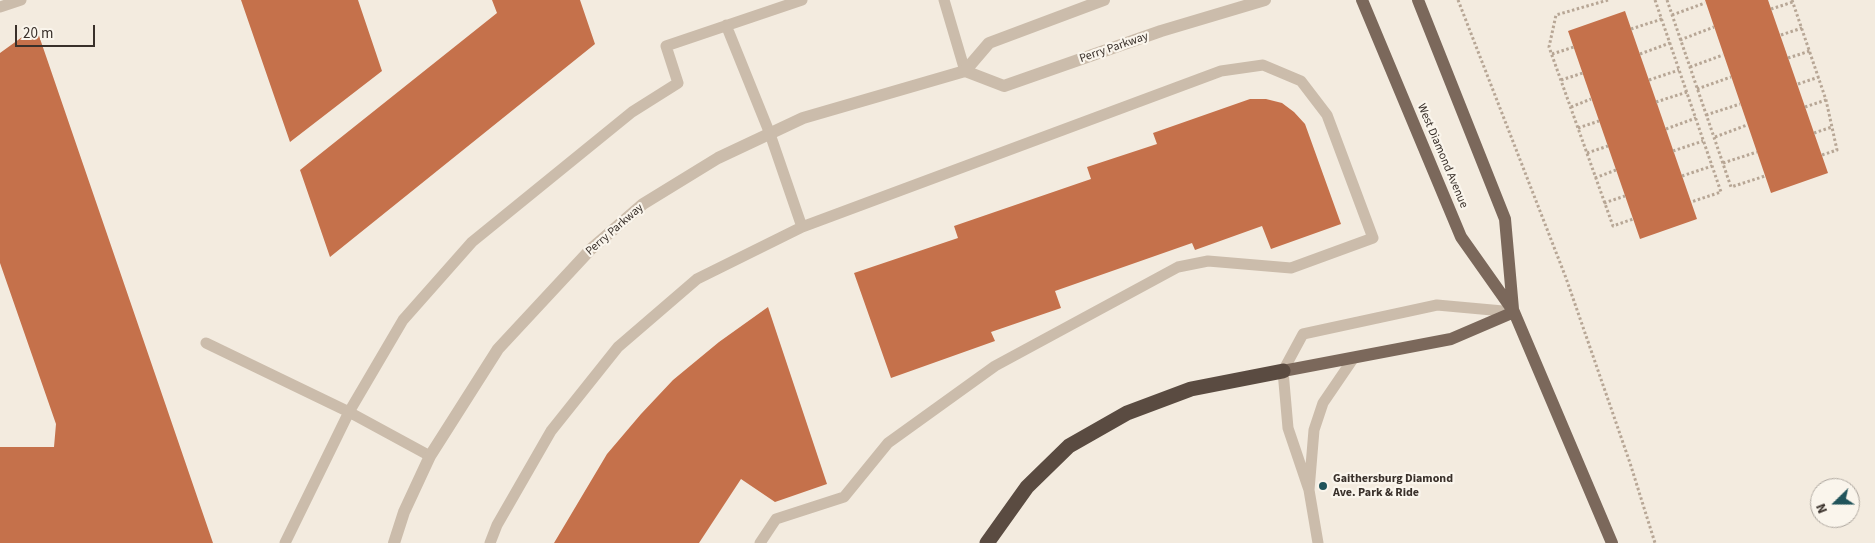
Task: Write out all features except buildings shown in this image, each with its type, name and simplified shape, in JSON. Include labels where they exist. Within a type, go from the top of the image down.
[{"type":"highway","points":[[987,543],[1027,487],[1069,446],[1126,413],[1191,389],[1283,371]]},
{"type":"main road","name":"West Diamond Avenue","points":[[1362,0],[1461,237],[1514,312],[1612,543]]},
{"type":"main road","name":"West Diamond Avenue","points":[[1418,0],[1505,219],[1514,312]]},
{"type":"main road","points":[[1283,371],[1451,339],[1514,312]]},
{"type":"street","points":[[965,70],[989,43],[1104,0]]},
{"type":"street","name":"Perry Parkway","points":[[394,543],[404,512],[430,456],[498,349],[591,249],[643,204],[718,158],[803,118],[965,70],[1004,86],[1161,32],[1265,0]]},
{"type":"lane","points":[[0,7],[21,0]]},
{"type":"lane","points":[[285,543],[349,412],[403,320],[472,242],[632,112],[678,83],[666,46],[802,0]]},
{"type":"lane","points":[[944,0],[965,70]]},
{"type":"lane","points":[[726,25],[770,134],[802,227]]},
{"type":"lane","points":[[490,543],[497,525],[551,431],[618,347],[697,278],[802,227],[1221,71],[1263,65],[1301,81],[1327,115],[1372,238],[1290,268],[1208,261],[1178,267],[995,366],[888,443],[844,497],[776,519],[760,543]]},
{"type":"lane","points":[[1318,543],[1309,490],[1288,428],[1283,371],[1303,334],[1437,306],[1514,312]]},
{"type":"lane","points":[[206,343],[349,412],[430,456]]},
{"type":"lane","points":[[1309,490],[1314,430],[1323,403],[1353,359]]},
{"type":"path","points":[[1458,0],[1566,278],[1656,543]]},
{"type":"path","points":[[1608,0],[1556,15],[1549,47],[1612,226],[1633,219]]},
{"type":"path","points":[[1656,0],[1721,192],[1691,202]]},
{"type":"path","points":[[1667,0],[1731,187],[1765,176]]},
{"type":"path","points":[[1771,9],[1793,1],[1819,77],[1832,127],[1836,150],[1822,155]]},
{"type":"path","points":[[1672,15],[1706,3]]},
{"type":"path","points":[[1631,29],[1662,19]]},
{"type":"path","points":[[1680,40],[1714,27]]},
{"type":"path","points":[[1781,35],[1802,28]]},
{"type":"path","points":[[1640,54],[1670,43]]},
{"type":"path","points":[[1552,54],[1574,47]]},
{"type":"path","points":[[1788,58],[1810,50]]},
{"type":"path","points":[[1690,67],[1723,55]]},
{"type":"path","points":[[1649,80],[1679,70]]},
{"type":"path","points":[[1561,80],[1583,73]]},
{"type":"path","points":[[1697,88],[1731,77]]},
{"type":"path","points":[[1798,84],[1819,77]]},
{"type":"path","points":[[1656,102],[1687,92]]},
{"type":"path","points":[[1570,107],[1591,99]]},
{"type":"path","points":[[1805,107],[1826,100]]},
{"type":"path","points":[[1706,115],[1740,104]]},
{"type":"path","points":[[1666,129],[1696,118]]},
{"type":"path","points":[[1578,128],[1599,121]]},
{"type":"path","points":[[1714,137],[1748,126]]},
{"type":"path","points":[[1814,133],[1832,127]]},
{"type":"path","points":[[1673,151],[1704,141]]},
{"type":"path","points":[[1587,152],[1608,146]]},
{"type":"path","points":[[1723,163],[1757,152]]},
{"type":"path","points":[[1682,176],[1712,166]]},
{"type":"path","points":[[1595,178],[1616,170]]},
{"type":"path","points":[[1604,203],[1624,196]]},
{"type":"place","name":"Gaithersburg Diamond Ave. Park & Ride","points":[[1323,486]]}]
